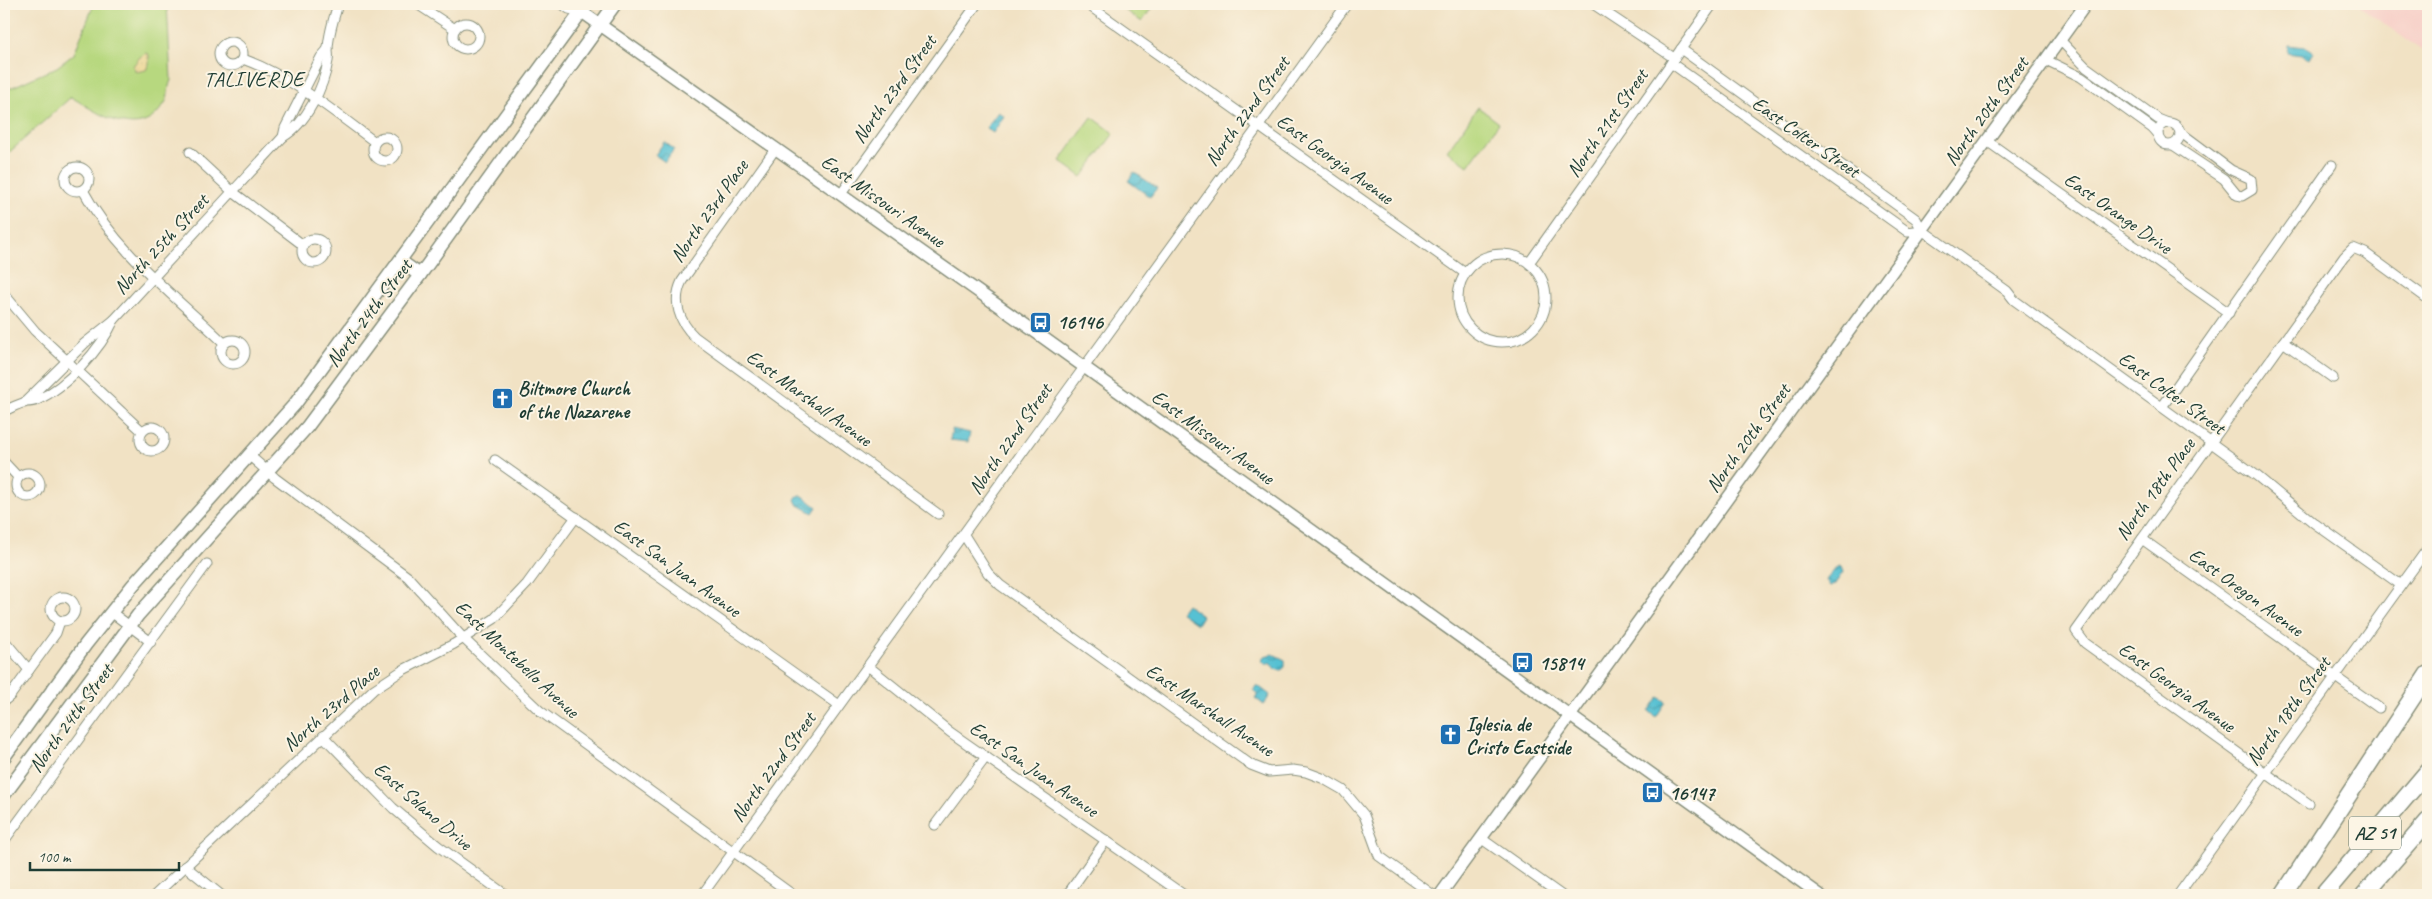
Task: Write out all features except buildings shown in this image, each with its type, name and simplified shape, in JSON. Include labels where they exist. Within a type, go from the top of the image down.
[{"type":"highway","points":[[2283,895],[2428,674]]},
{"type":"highway","name":"AZ 51","points":[[2323,895],[2428,771]]},
{"type":"highway","name":"AZ 51","points":[[2364,895],[2428,821]]},
{"type":"main road","name":"North 24th Street","points":[[4,795],[130,626],[310,423],[420,276],[615,4]]},
{"type":"main road","name":"North 24th Street","points":[[4,757],[133,585],[299,399],[582,6]]},
{"type":"main road","points":[[400,261],[420,276]]},
{"type":"street","points":[[315,98],[328,60],[328,48],[338,4]]},
{"type":"street","points":[[417,4],[455,29]]},
{"type":"street","points":[[562,4],[569,9],[582,6]]},
{"type":"street","name":"North 23rd Street","points":[[841,194],[977,4]]},
{"type":"street","name":"East Georgia Avenue","points":[[1087,4],[1465,272]]},
{"type":"street","name":"North 22nd Street","points":[[702,895],[964,535],[1083,366],[1347,4]]},
{"type":"street","name":"East Colter Street","points":[[1594,4],[1908,232],[1922,230]]},
{"type":"street","name":"North 21st Street","points":[[1529,263],[1713,4]]},
{"type":"street","name":"North 20th Street","points":[[1440,895],[2086,4]]},
{"type":"street","name":"East Missouri Avenue","points":[[582,6],[600,25],[1083,366],[1820,895]]},
{"type":"street","points":[[2046,60],[2082,77],[2152,128],[2163,143],[2173,145],[2224,179],[2237,195],[2242,196],[2252,190],[2251,178],[2231,170],[2180,132],[2176,125],[2158,120],[2086,67],[2060,40]]},
{"type":"street","points":[[283,137],[285,128],[321,57],[328,48]]},
{"type":"street","name":"East Colter Street","points":[[1681,48],[1916,219],[1922,230],[2007,291],[2014,300],[2257,476],[2314,523],[2401,585]]},
{"type":"street","points":[[243,58],[270,69],[305,91],[375,142]]},
{"type":"street","name":"North 25th Street","points":[[24,403],[100,329],[114,320],[283,137],[292,132],[315,98]]},
{"type":"street","points":[[2158,135],[2162,125],[2168,123]]},
{"type":"street","points":[[2173,145],[2178,141],[2180,132]]},
{"type":"street","name":"East Orange Drive","points":[[1987,141],[2229,313]]},
{"type":"street","name":"North 23rd Place","points":[[676,298],[686,274],[776,148]]},
{"type":"street","points":[[190,152],[233,192],[303,245]]},
{"type":"street","points":[[2162,407],[2332,166]]},
{"type":"street","points":[[83,190],[107,229],[154,278],[224,343]]},
{"type":"street","name":"North 18th Place","points":[[2076,631],[2344,257],[2353,248],[2365,253],[2428,299]]},
{"type":"street","points":[[1502,254],[1516,256],[1529,263],[1539,274],[1545,287],[1544,310],[1534,329],[1523,338],[1508,342],[1494,342],[1480,337],[1468,328],[1460,315],[1457,301],[1459,286],[1465,272],[1475,262],[1488,256],[1502,254]]},
{"type":"street","points":[[4,294],[35,331],[142,431]]},
{"type":"street","name":"East Marshall Avenue","points":[[676,298],[685,328],[695,337],[938,514]]},
{"type":"street","name":"North 25th Street","points":[[4,411],[24,403],[36,401],[50,392],[76,370],[108,333],[114,320]]},
{"type":"street","points":[[2283,342],[2333,378]]},
{"type":"street","name":"East Montebello Avenue","points":[[250,456],[408,576],[464,638],[540,711],[793,895]]},
{"type":"street","name":"East San Juan Avenue","points":[[495,460],[839,706]]},
{"type":"street","points":[[4,462],[18,477]]},
{"type":"street","name":"North 23rd Place","points":[[155,895],[374,689],[403,670],[464,638],[494,619],[515,598],[576,517]]},
{"type":"street","name":"East Marshall Avenue","points":[[964,535],[988,573],[1000,585],[1251,765],[1269,772],[1293,770],[1306,772],[1322,778],[1343,790],[1364,815],[1374,849],[1379,856],[1433,895]]},
{"type":"street","name":"East Oregon Avenue","points":[[2142,539],[2379,708]]},
{"type":"street","name":"North 18th Street","points":[[2178,895],[2428,548]]},
{"type":"street","name":"North 24th Street","points":[[4,841],[207,564]]},
{"type":"street","points":[[111,612],[151,642]]},
{"type":"street","points":[[4,701],[10,696],[56,633],[60,621]]},
{"type":"street","name":"East Georgia Avenue","points":[[2076,631],[2085,643],[2309,804]]},
{"type":"street","points":[[4,640],[29,670]]},
{"type":"street","name":"East San Juan Avenue","points":[[868,666],[986,757],[1184,895]]},
{"type":"street","name":"East Solano Drive","points":[[323,736],[400,814],[438,846],[506,895]]},
{"type":"street","points":[[935,826],[986,757]]},
{"type":"street","points":[[1482,839],[1561,895]]},
{"type":"street","points":[[1067,895],[1106,840]]},
{"type":"street","points":[[186,866],[222,895]]},
{"type":"shaded area","points":[[2356,4],[2428,4],[2428,46],[2424,52]]},
{"type":"green space","points":[[94,4],[167,4],[171,80],[165,103],[149,120],[127,123],[103,115],[71,97],[4,157],[4,91],[57,67],[74,54]]},
{"type":"green space","points":[[1121,4],[1154,4],[1142,22],[1119,6]]},
{"type":"green space","points":[[1478,107],[1499,123],[1468,166],[1447,151]]},
{"type":"green space","points":[[1092,117],[1114,133],[1082,177],[1060,161]]},
{"type":"sand","points":[[146,53],[149,55],[149,64],[146,70],[136,72],[133,66]]},
{"type":"water","points":[[2288,45],[2305,47],[2313,52],[2309,59],[2302,55],[2287,53]]},
{"type":"water","points":[[998,112],[1004,116],[993,133],[986,128]]},
{"type":"water","points":[[664,142],[674,149],[665,162],[655,155]]},
{"type":"water","points":[[1134,172],[1157,188],[1150,197],[1128,181]]},
{"type":"water","points":[[952,429],[970,433],[968,442],[950,440]]},
{"type":"water","points":[[798,496],[803,496],[817,507],[813,513],[797,504],[795,499]]},
{"type":"water","points":[[1838,566],[1841,567],[1843,572],[1835,584],[1830,586],[1826,580]]},
{"type":"water","points":[[1186,604],[1202,616],[1197,624],[1180,612]]},
{"type":"water","points":[[1273,654],[1285,660],[1285,667],[1281,671],[1275,669],[1270,662],[1266,665],[1262,661],[1264,656]]},
{"type":"water","points":[[1257,685],[1270,695],[1264,705],[1255,698],[1258,694],[1253,690]]},
{"type":"water","points":[[1659,697],[1666,702],[1656,717],[1649,711]]},
{"type":"place","name":"16146","points":[[1041,322]]},
{"type":"place","name":"Biltmore Church of the Nazarene","points":[[502,399]]},
{"type":"place","name":"15814","points":[[1523,663]]},
{"type":"place","name":"Iglesia de Cristo Eastside","points":[[1450,735]]},
{"type":"place","name":"16147","points":[[1653,793]]},
{"type":"district","name":"TALIVERDE","points":[[254,79]]}]
